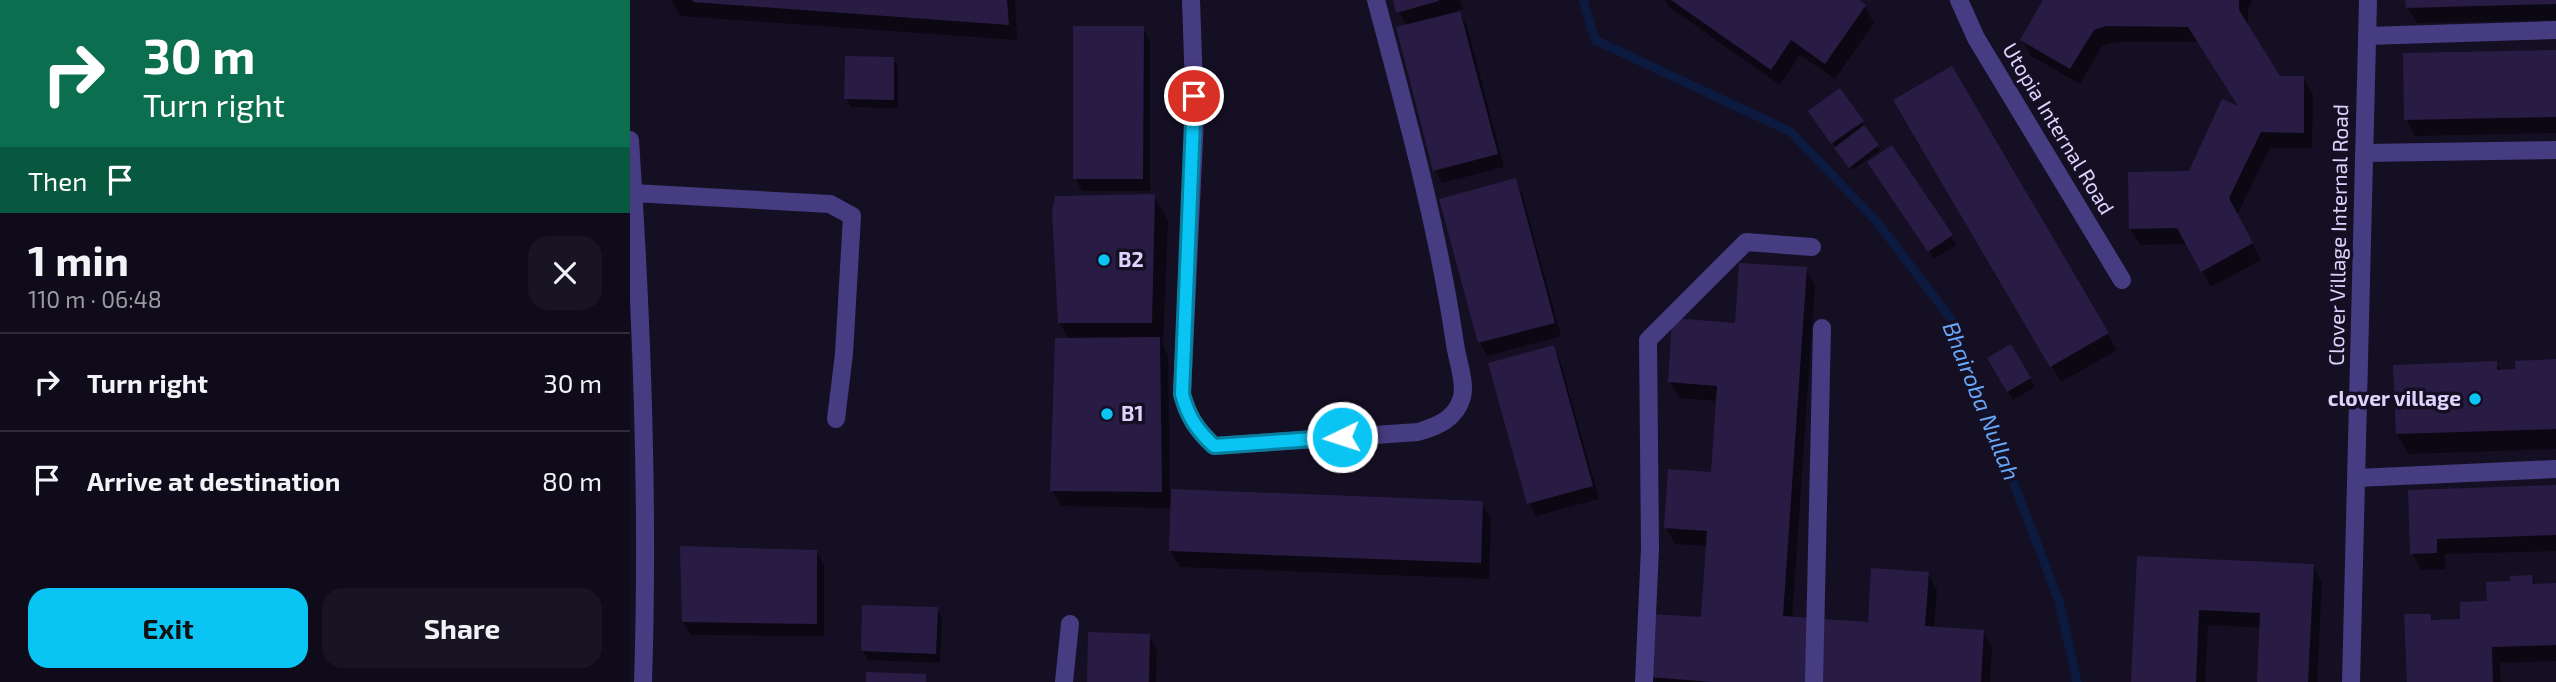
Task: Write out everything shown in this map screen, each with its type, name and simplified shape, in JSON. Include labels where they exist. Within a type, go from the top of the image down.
[{"type":"street","points":[[1191,0],[1195,118],[1182,394],[1188,415],[1199,432],[1214,446],[1418,432],[1442,424],[1455,411],[1463,395],[1444,277],[1411,132],[1376,0]]},
{"type":"street","name":"Utopia Internal Road","points":[[1959,0],[1976,38],[2122,280]]},
{"type":"street","name":"Clover Village Internal Road","points":[[2351,682],[2368,0]]},
{"type":"street","points":[[2367,36],[2556,30]]},
{"type":"street","points":[[630,140],[647,567],[643,682]]},
{"type":"street","points":[[2364,153],[2556,150]]},
{"type":"street","points":[[633,193],[830,204],[852,216],[844,354],[836,419]]},
{"type":"street","points":[[1644,682],[1650,548],[1648,340],[1746,243],[1812,247]]},
{"type":"street","points":[[1814,682],[1822,328]]},
{"type":"street","points":[[2356,478],[2556,469]]},
{"type":"street","points":[[1064,682],[1070,624]]},
{"type":"building","points":[[1007,0],[1009,25],[692,2]]},
{"type":"building","points":[[1393,0],[1439,0],[1439,1],[1396,13]]},
{"type":"building","points":[[1671,0],[1859,0],[1866,5],[1825,64],[1791,40],[1771,70]]},
{"type":"building","points":[[2043,0],[2239,0],[2239,10],[2280,76],[2304,76],[2304,133],[2261,132],[2229,198],[2253,243],[2201,272],[2177,228],[2129,229],[2128,172],[2189,171],[2222,99],[2238,106],[2188,27],[2106,26],[2094,30],[2070,69],[2020,40]]},
{"type":"building","points":[[2405,0],[2556,0],[2556,4],[2406,8]]},
{"type":"building","points":[[1460,11],[1498,154],[1433,171],[1396,27]]},
{"type":"building","points":[[1073,26],[1144,26],[1143,179],[1073,179]]},
{"type":"building","points":[[2556,50],[2556,117],[2404,120],[2403,53]]},
{"type":"building","points":[[845,56],[894,57],[894,100],[844,99]]},
{"type":"building","points":[[1952,66],[2109,333],[2050,367],[1893,100]]},
{"type":"building","points":[[1840,88],[1864,121],[1831,144],[1808,111]]},
{"type":"building","points":[[1864,125],[1879,145],[1849,168],[1834,148]]},
{"type":"building","points":[[1892,145],[1953,235],[1928,252],[1867,162]]},
{"type":"building","points":[[1516,178],[1555,323],[1478,343],[1439,199]]},
{"type":"building","name":"B2","points":[[1155,194],[1152,323],[1058,323],[1052,212],[1055,196]]},
{"type":"building","points":[[1739,263],[1807,267],[1783,616],[1868,622],[1871,568],[1929,572],[1925,626],[1984,630],[1981,682],[1713,682],[1649,677],[1653,614],[1701,617],[1707,531],[1664,528],[1668,469],[1711,472],[1717,386],[1668,382],[1672,318],[1735,323]]},
{"type":"building","name":"B1","points":[[1160,337],[1162,492],[1050,491],[1055,338]]},
{"type":"building","points":[[2011,344],[2031,378],[2007,392],[1987,358]]},
{"type":"building","points":[[1554,345],[1593,486],[1527,504],[1488,363]]},
{"type":"building","name":"clover village","points":[[2556,359],[2556,429],[2396,434],[2393,365],[2497,361],[2497,370],[2515,369],[2515,361]]},
{"type":"building","points":[[2556,485],[2556,535],[2437,539],[2437,553],[2410,554],[2408,490]]},
{"type":"building","points":[[1171,489],[1483,501],[1481,563],[1169,551]]},
{"type":"building","points":[[680,546],[817,550],[817,624],[682,622]]},
{"type":"building","points":[[2137,556],[2314,564],[2308,682],[2257,682],[2260,613],[2199,610],[2196,682],[2131,682]]},
{"type":"building","points":[[2532,575],[2533,584],[2556,583],[2556,645],[2492,647],[2493,682],[2407,682],[2404,614],[2431,614],[2431,620],[2460,619],[2460,602],[2487,601],[2486,582],[2510,581],[2510,576]]},
{"type":"building","points":[[862,605],[938,607],[936,654],[861,651]]},
{"type":"building","points":[[1088,632],[1150,634],[1149,682],[1087,682]]},
{"type":"building","points":[[866,672],[926,674],[926,682],[866,682]]},
{"type":"waterway","name":"Bhairoba Nullah","points":[[1583,0],[1595,40],[1791,132],[1878,223],[1951,319],[2059,601],[2077,682]]},
{"type":"place","name":"B2","points":[[1104,260]]},
{"type":"place","name":"clover village","points":[[2475,399]]},
{"type":"place","name":"B1","points":[[1107,414]]},
{"type":"route","points":[[1194,96],[1182,394],[1188,415],[1199,432],[1214,446],[1342,437]]}]
